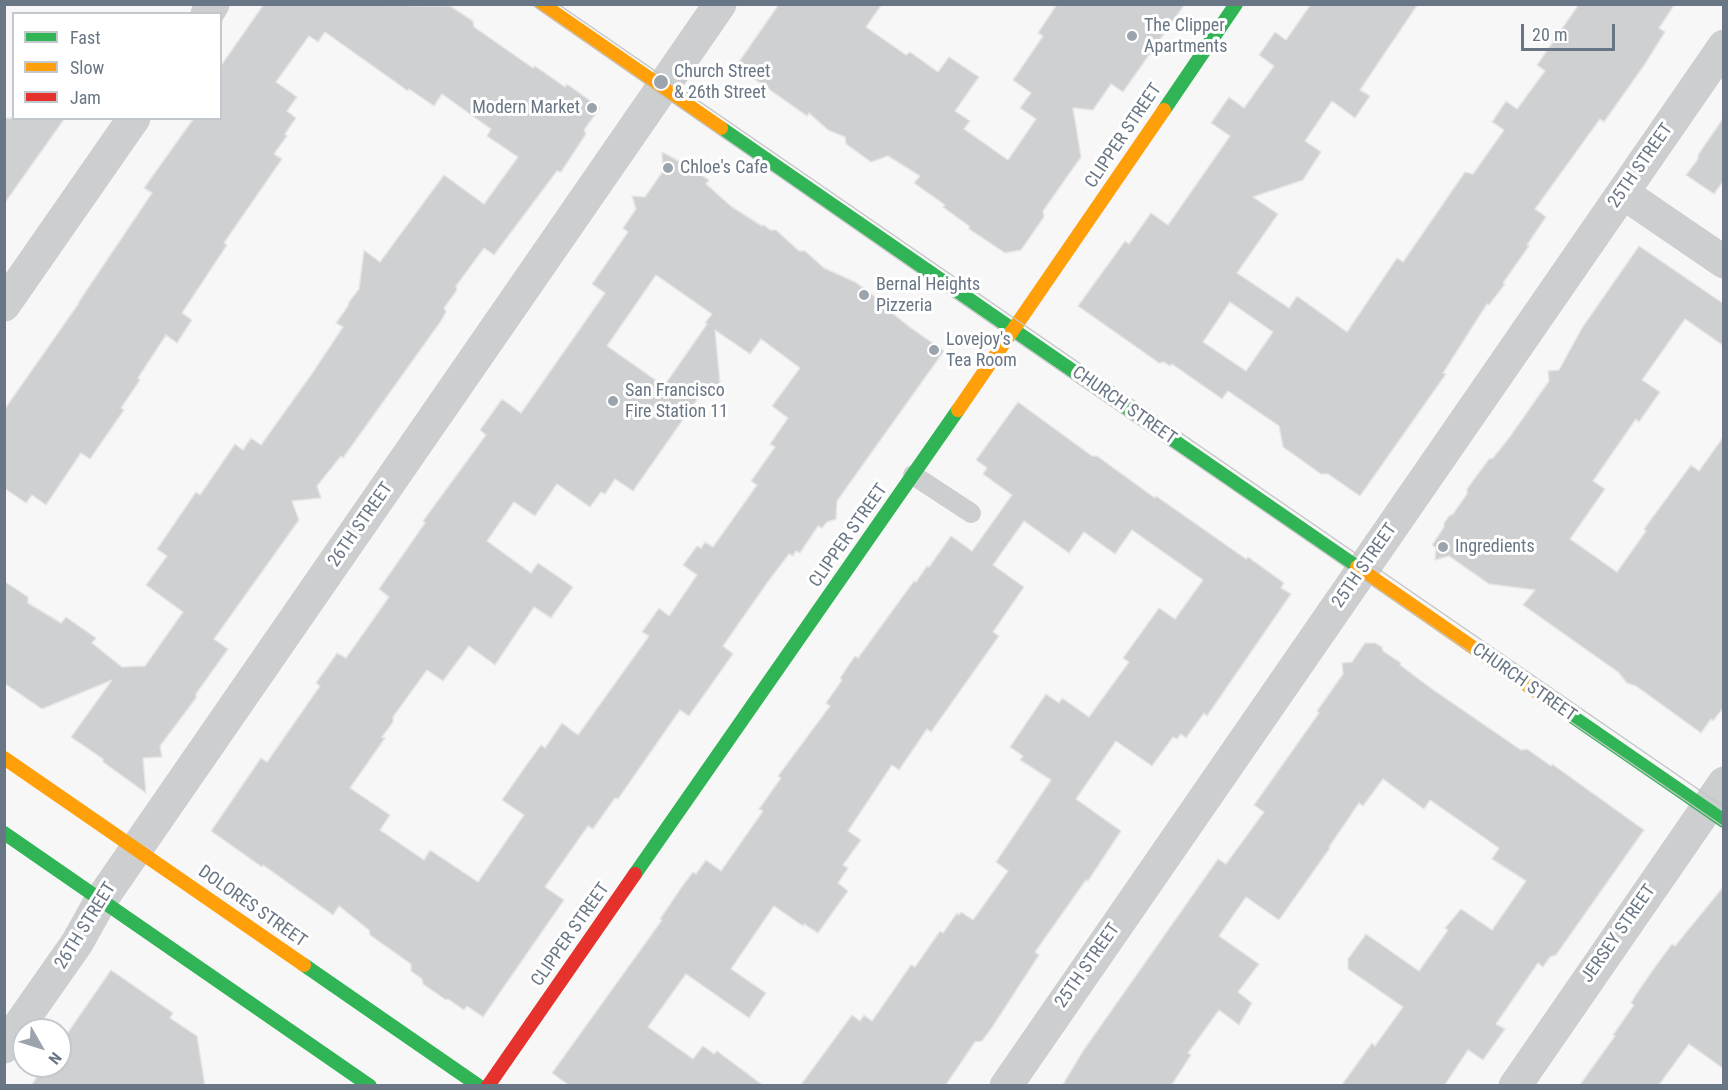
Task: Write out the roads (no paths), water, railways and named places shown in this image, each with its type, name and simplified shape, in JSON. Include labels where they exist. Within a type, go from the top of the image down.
[{"type":"street","name":"CHURCH STREET","points":[[542,4],[1362,571],[1718,804],[1714,820],[1724,840]]},
{"type":"street","name":"26TH STREET","points":[[4,1047],[77,943],[101,900],[136,849],[720,4]]},
{"type":"street","name":"CLIPPER STREET","points":[[488,1086],[1014,330],[1236,4]]},
{"type":"street","name":"25TH STREET","points":[[1006,1086],[1724,46]]},
{"type":"street","points":[[4,305],[133,120]]},
{"type":"street","points":[[1623,193],[1724,262]]},
{"type":"street","name":"DOLORES STREET","points":[[4,758],[479,1086]]},
{"type":"street","name":"JERSEY STREET","points":[[1515,1086],[1718,804]]},
{"type":"street","points":[[4,833],[370,1086]]},
{"type":"lane","points":[[913,475],[971,513]]},
{"type":"tram line","points":[[531,4],[977,314],[1724,827]]},
{"type":"tram line","points":[[558,4],[1724,807]]},
{"type":"place","name":"The Clipper Apartments","points":[[1132,36]]},
{"type":"place","name":"Church Street & 26th Street","points":[[661,82]]},
{"type":"place","name":"Modern Market","points":[[592,108]]},
{"type":"place","name":"Chloe's Cafe","points":[[668,168]]},
{"type":"place","name":"Bernal Heights Pizzeria","points":[[864,295]]},
{"type":"place","name":"Lovejoy's Tea Room","points":[[934,350]]},
{"type":"place","name":"San Francisco Fire Station 11","points":[[613,401]]},
{"type":"place","name":"Ingredients","points":[[1443,547]]}]
